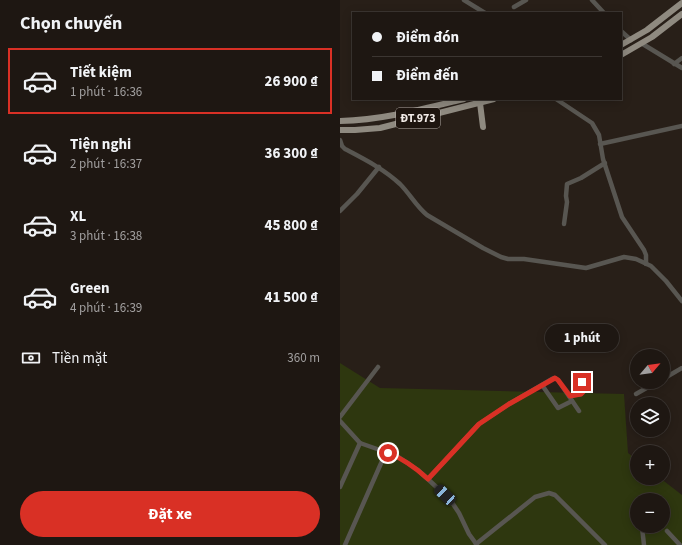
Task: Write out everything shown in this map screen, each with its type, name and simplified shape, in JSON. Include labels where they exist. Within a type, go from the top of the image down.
[{"type":"main road","points":[[622,44],[631,40],[682,3]]},
{"type":"main road","points":[[622,54],[682,14]]},
{"type":"main road","points":[[631,40],[638,45]]},
{"type":"main road","name":"ĐT.973","points":[[340,121],[377,118],[427,109],[460,100]]},
{"type":"main road","name":"ĐT.973","points":[[340,130],[380,128],[490,100]]},
{"type":"main road","points":[[480,103],[483,127]]},
{"type":"street","points":[[464,0],[483,12]]},
{"type":"street","points":[[514,7],[526,0]]},
{"type":"street","points":[[592,0],[603,12]]},
{"type":"street","points":[[622,32],[631,40]]},
{"type":"street","points":[[638,45],[682,68]]},
{"type":"street","points":[[674,64],[682,58]]},
{"type":"street","points":[[558,100],[592,123],[599,135],[605,163],[622,217],[644,250],[646,255],[646,264]]},
{"type":"street","points":[[600,144],[682,126]]},
{"type":"street","points":[[340,140],[345,149],[379,167],[400,183],[427,215],[501,257],[579,268],[592,267],[624,257],[636,259],[651,266],[666,280],[682,301]]},
{"type":"street","points":[[564,224],[567,202],[567,184],[581,178],[605,163]]},
{"type":"street","points":[[340,211],[357,194],[379,167]]},
{"type":"street","points":[[340,417],[378,367]]},
{"type":"street","points":[[670,375],[682,368]]},
{"type":"street","points":[[428,479],[479,424],[509,404],[552,379],[556,378],[579,411]]},
{"type":"street","points":[[542,385],[558,408],[583,392],[582,382]]},
{"type":"street","points":[[636,394],[645,389]]},
{"type":"street","points":[[340,421],[360,443],[404,460],[418,470],[453,504],[469,534],[477,544],[535,497],[549,493],[555,494],[605,545]]},
{"type":"street","points":[[340,487],[360,443]]},
{"type":"street","points":[[345,545],[386,452]]},
{"type":"street","points":[[643,533],[644,545]]},
{"type":"street","points":[[669,533],[680,545]]},
{"type":"green space","points":[[340,363],[380,388],[624,394],[628,453],[630,455],[630,485],[669,485],[682,495],[682,545],[340,545]]},
{"type":"route","points":[[388,453],[404,460],[428,479],[474,429],[509,404],[555,378],[561,383],[570,396],[581,394],[583,392],[582,382]]}]
